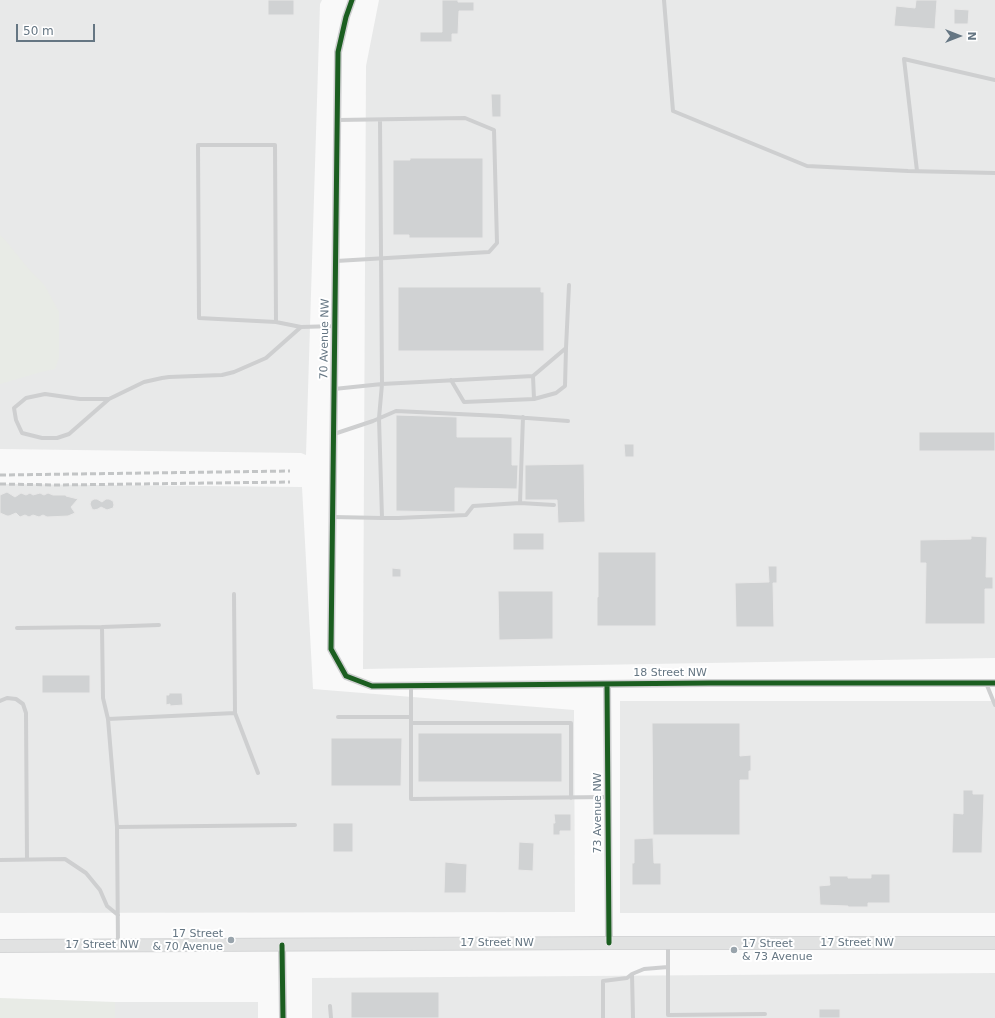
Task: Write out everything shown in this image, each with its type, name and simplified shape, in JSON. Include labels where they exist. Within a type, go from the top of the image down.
[{"type":"main road","name":"17 Street NW","points":[[0,946],[995,943]]},
{"type":"street","name":"70 Avenue NW","points":[[346,676],[331,649],[332,517],[338,52],[346,17],[352,0]]},
{"type":"street","name":"18 Street NW","points":[[346,676],[372,686],[607,684],[995,684]]},
{"type":"street","name":"73 Avenue NW","points":[[607,684],[609,943]]},
{"type":"street","points":[[282,945],[283,1018]]},
{"type":"lane","points":[[664,0],[673,110],[807,166],[995,173]]},
{"type":"lane","points":[[917,171],[904,59],[995,80]]},
{"type":"lane","points":[[336,261],[489,252],[497,243],[494,130],[465,118],[338,120]]},
{"type":"lane","points":[[380,120],[382,384],[379,418],[382,518]]},
{"type":"lane","points":[[276,322],[275,145],[198,145],[199,318],[276,322],[301,327],[335,326]]},
{"type":"lane","points":[[451,380],[464,402],[534,399],[556,393],[565,386],[569,285]]},
{"type":"lane","points":[[109,399],[80,399],[45,394],[26,398],[14,408],[16,420],[22,434],[42,438],[57,438],[69,434],[109,399],[144,382],[169,377],[222,375],[234,372],[266,358],[301,327]]},
{"type":"lane","points":[[334,389],[382,384],[533,376],[566,348]]},
{"type":"lane","points":[[533,376],[534,399]]},
{"type":"lane","points":[[334,434],[373,421],[396,411],[568,420]]},
{"type":"lane","points":[[520,503],[523,417]]},
{"type":"lane","points":[[332,517],[398,518],[466,515],[473,506],[520,503],[554,505]]},
{"type":"lane","points":[[234,594],[235,713],[258,772]]},
{"type":"lane","points":[[17,628],[159,625]]},
{"type":"lane","points":[[102,627],[103,698],[108,719],[117,827],[118,945]]},
{"type":"lane","points":[[986,684],[995,705]]},
{"type":"lane","points":[[411,686],[411,799],[608,797]]},
{"type":"lane","points":[[0,701],[7,698],[16,699],[23,704],[26,712],[27,859]]},
{"type":"lane","points":[[108,719],[235,713]]},
{"type":"lane","points":[[338,717],[411,717]]},
{"type":"lane","points":[[411,723],[571,723],[571,798]]},
{"type":"lane","points":[[117,827],[295,825]]},
{"type":"lane","points":[[0,860],[65,859],[86,873],[100,890],[107,906],[118,915]]},
{"type":"lane","points":[[668,943],[668,1016],[765,1014]]},
{"type":"lane","points":[[603,1018],[603,981],[627,978],[644,969],[668,967]]},
{"type":"lane","points":[[632,974],[633,1018]]},
{"type":"lane","points":[[330,1006],[331,1018]]},
{"type":"shaded area","points":[[0,0],[322,0],[320,4],[306,455],[301,453],[0,449]]},
{"type":"shaded area","points":[[379,0],[995,0],[995,658],[363,669],[366,66]]},
{"type":"shaded area","points":[[0,235],[45,286],[59,312],[59,358],[55,369],[0,384]]},
{"type":"shaded area","points":[[0,484],[302,487],[313,689],[574,710],[575,912],[0,913]]},
{"type":"shaded area","points":[[620,701],[995,701],[995,913],[620,913]]},
{"type":"shaded area","points":[[995,973],[995,1018],[312,1018],[312,978]]},
{"type":"shaded area","points":[[0,998],[115,1002],[115,1018],[0,1018]]},
{"type":"shaded area","points":[[115,1002],[258,1002],[258,1018],[115,1018]]},
{"type":"building","points":[[268,0],[294,0],[294,15],[268,15]]},
{"type":"building","points":[[442,0],[474,2],[474,11],[459,11],[458,34],[452,34],[452,42],[420,42],[420,32],[442,32]]},
{"type":"building","points":[[916,0],[937,0],[935,29],[894,26],[896,6],[915,8]]},
{"type":"building","points":[[954,9],[969,10],[968,24],[954,24]]},
{"type":"building","points":[[491,94],[501,94],[501,117],[492,117]]},
{"type":"building","points":[[410,158],[483,158],[483,238],[409,238],[409,235],[393,235],[393,160],[410,160]]},
{"type":"building","points":[[398,287],[541,287],[541,292],[544,292],[544,351],[398,351]]},
{"type":"building","points":[[396,415],[457,417],[457,437],[512,437],[512,465],[518,465],[517,489],[455,488],[455,512],[396,511]]},
{"type":"building","points":[[919,432],[995,432],[995,451],[919,451]]},
{"type":"building","points":[[624,444],[634,444],[634,457],[625,457]]},
{"type":"building","points":[[584,464],[585,522],[558,523],[557,500],[525,500],[525,465]]},
{"type":"building","points":[[7,492],[15,497],[21,493],[26,495],[30,493],[33,495],[40,493],[44,495],[48,493],[53,495],[66,495],[78,499],[71,507],[75,513],[68,516],[47,517],[43,515],[39,517],[33,515],[29,517],[25,515],[20,517],[16,513],[7,516],[0,513],[0,495]]},
{"type":"building","points":[[94,499],[102,502],[109,499],[113,501],[113,508],[107,510],[101,507],[94,510],[90,504]]},
{"type":"building","points":[[513,533],[544,533],[544,550],[513,550]]},
{"type":"building","points":[[971,536],[987,537],[986,577],[993,577],[993,589],[985,589],[985,624],[925,624],[926,563],[920,563],[920,540],[971,539]]},
{"type":"building","points":[[598,552],[656,552],[656,626],[597,626]]},
{"type":"building","points":[[768,566],[777,566],[777,583],[773,583],[774,627],[736,627],[735,583],[769,582]]},
{"type":"building","points":[[392,568],[401,569],[401,577],[392,577]]},
{"type":"building","points":[[498,591],[553,591],[553,639],[499,640]]},
{"type":"building","points":[[42,675],[90,675],[90,693],[42,693]]},
{"type":"building","points":[[169,693],[182,693],[183,705],[166,705],[166,695],[169,695]]},
{"type":"building","points":[[652,723],[740,723],[740,756],[751,755],[751,771],[749,771],[749,780],[740,780],[740,835],[653,835]]},
{"type":"building","points":[[418,733],[562,733],[562,782],[418,782]]},
{"type":"building","points":[[331,738],[402,738],[401,786],[331,786]]},
{"type":"building","points":[[963,790],[973,790],[973,794],[984,794],[982,853],[952,853],[953,813],[963,814]]},
{"type":"building","points":[[554,814],[571,814],[571,831],[560,831],[560,835],[553,835],[553,823],[555,823]]},
{"type":"building","points":[[333,823],[353,823],[353,852],[333,852]]},
{"type":"building","points":[[653,838],[654,863],[661,863],[661,885],[632,885],[634,839]]},
{"type":"building","points":[[519,842],[534,843],[533,871],[518,870]]},
{"type":"building","points":[[445,862],[467,864],[466,893],[444,893]]},
{"type":"building","points":[[871,874],[890,874],[890,903],[868,903],[868,907],[820,905],[819,886],[830,885],[829,876],[871,878]]},
{"type":"building","points":[[351,992],[439,992],[439,1018],[351,1018]]},
{"type":"building","points":[[819,1009],[840,1009],[840,1018],[819,1018]]},
{"type":"railway","points":[[0,475],[290,471]]},
{"type":"railway","points":[[0,484],[58,485],[290,482]]},
{"type":"cycle path","points":[[352,0],[346,17],[338,52],[331,649],[346,676],[372,686],[710,683],[995,683]]},
{"type":"cycle path","points":[[607,684],[609,943]]},
{"type":"cycle path","points":[[282,945],[283,1018]]},
{"type":"place","name":"17 Street & 70 Avenue","points":[[231,940]]},
{"type":"place","name":"17 Street & 73 Avenue","points":[[734,950]]}]
